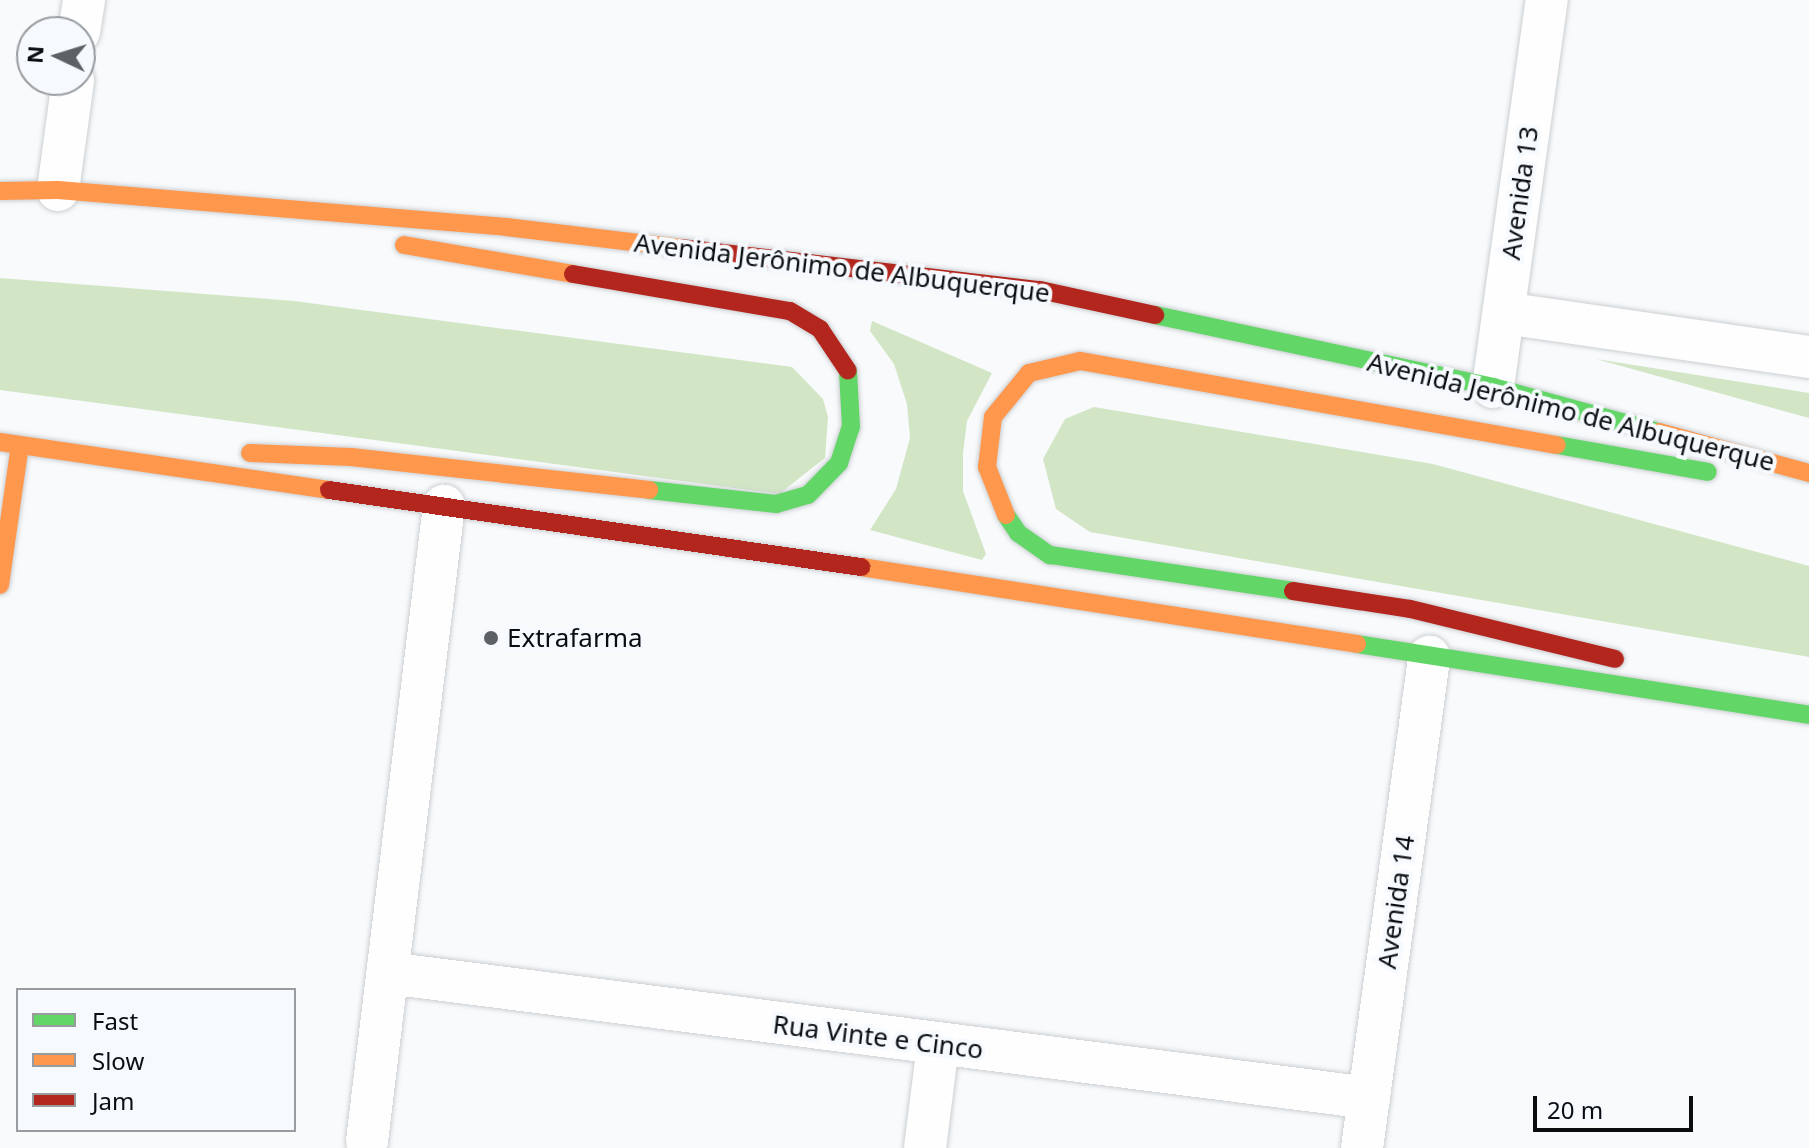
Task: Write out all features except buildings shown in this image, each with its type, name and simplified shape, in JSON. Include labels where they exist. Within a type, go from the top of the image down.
[{"type":"main road","name":"Avenida Jerônimo de Albuquerque","points":[[0,191],[58,190],[506,227],[952,277],[1493,387],[1809,473]]},
{"type":"main road","points":[[58,190],[337,234]]},
{"type":"main road","points":[[20,445],[351,457],[763,504],[808,495],[839,463],[851,427],[848,370],[820,329],[790,311],[384,242]]},
{"type":"main road","points":[[1733,477],[1080,361],[1029,373],[993,417],[987,467],[997,503],[1018,533],[1050,555],[1410,609],[1809,707]]},
{"type":"main road","points":[[0,442],[444,506],[1809,715]]},
{"type":"main road","points":[[0,585],[20,445]]},
{"type":"main road","points":[[1763,483],[1809,492]]},
{"type":"street","name":"Avenida 13","points":[[1493,387],[1547,0]]},
{"type":"street","points":[[58,190],[71,96]]},
{"type":"street","points":[[1504,313],[1809,357]]},
{"type":"street","points":[[367,1141],[444,506]]},
{"type":"street","name":"Avenida 14","points":[[1362,1148],[1429,657]]},
{"type":"street","name":"Rua Vinte e Cinco","points":[[388,973],[1369,1098]]},
{"type":"street","points":[[925,1148],[938,1045]]},
{"type":"green space","points":[[0,278],[294,301],[792,367],[823,399],[828,417],[825,458],[779,494],[0,390]]},
{"type":"green space","points":[[872,321],[992,373],[967,421],[963,454],[963,491],[986,554],[982,560],[870,530],[896,489],[910,438],[907,404],[894,364],[870,331]]},
{"type":"green space","points":[[1596,359],[1809,393],[1809,418]]},
{"type":"green space","points":[[1094,407],[1433,464],[1809,566],[1809,657],[1090,532],[1056,509],[1043,459],[1065,419]]},
{"type":"traffic: fast","points":[[1155,315],[1493,387],[1659,432]]},
{"type":"traffic: fast","points":[[649,490],[776,504],[808,495],[839,463],[851,427],[848,371]]},
{"type":"traffic: fast","points":[[1557,445],[1708,472]]},
{"type":"traffic: fast","points":[[1006,515],[1018,533],[1050,555],[1293,591]]},
{"type":"traffic: fast","points":[[1357,644],[1809,715]]},
{"type":"traffic: slow","points":[[0,191],[58,190],[506,227],[681,248]]},
{"type":"traffic: slow","points":[[404,245],[573,274]]},
{"type":"traffic: slow","points":[[1006,515],[987,467],[993,417],[1029,373],[1080,361],[1557,445]]},
{"type":"traffic: slow","points":[[1659,432],[1809,473]]},
{"type":"traffic: slow","points":[[0,442],[329,490]]},
{"type":"traffic: slow","points":[[0,585],[20,445]]},
{"type":"traffic: slow","points":[[250,453],[351,457],[649,490]]},
{"type":"traffic: slow","points":[[861,567],[1357,644]]},
{"type":"traffic: jam","points":[[681,248],[1040,290],[1155,315]]},
{"type":"traffic: jam","points":[[573,274],[790,311],[820,329],[848,371]]},
{"type":"traffic: jam","points":[[329,490],[861,567]]},
{"type":"traffic: jam","points":[[1293,591],[1410,609],[1615,659]]},
{"type":"place","name":"Extrafarma","points":[[491,638]]}]
